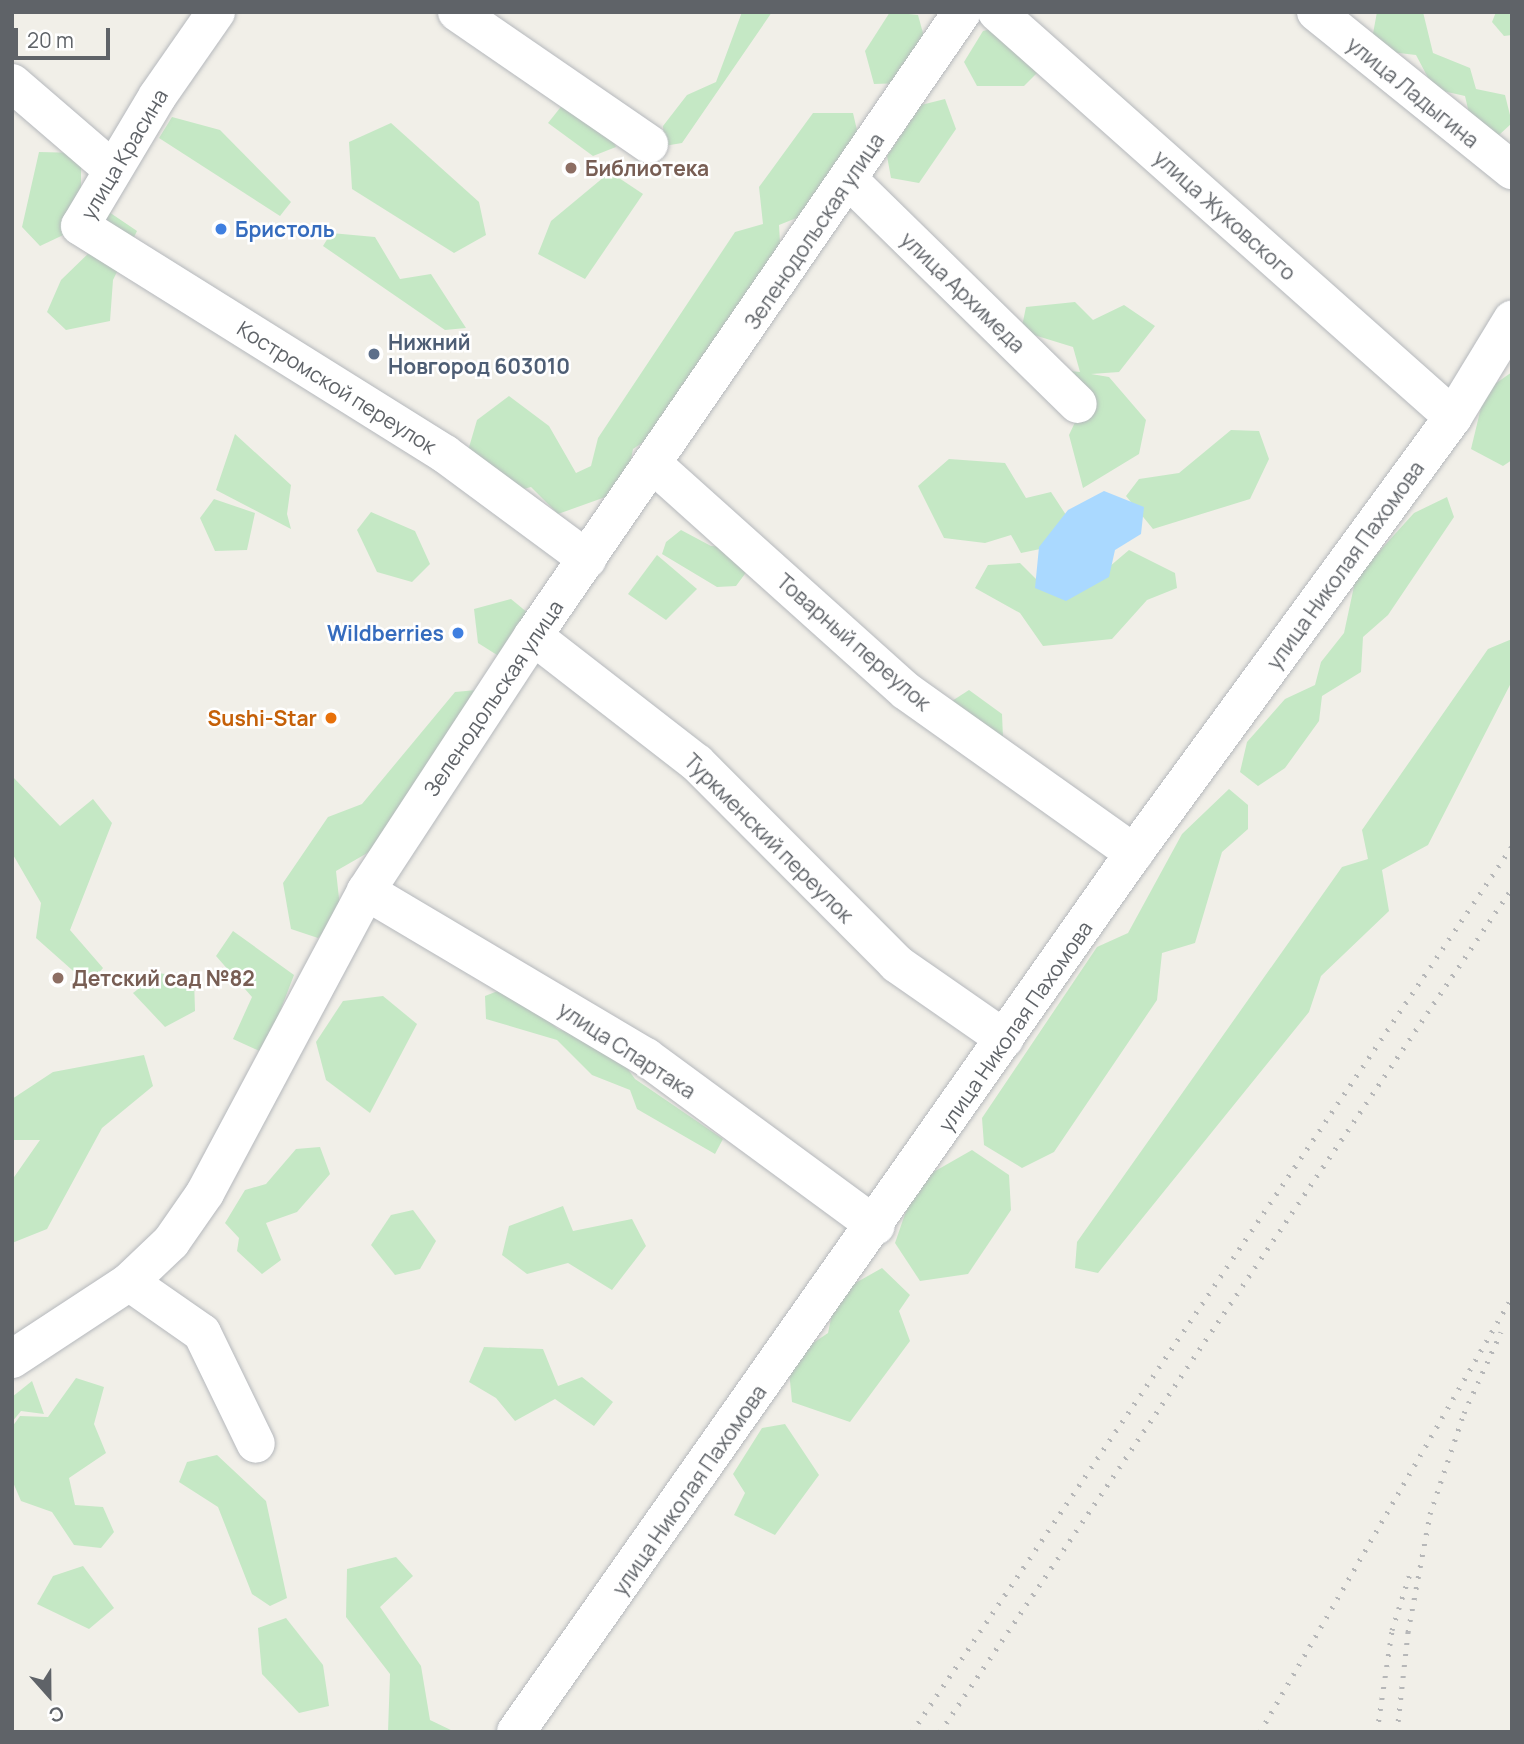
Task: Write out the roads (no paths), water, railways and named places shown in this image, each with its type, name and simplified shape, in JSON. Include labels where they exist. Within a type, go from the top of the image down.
[{"type":"street","name":"улица Красина","points":[[80,226],[112,169],[216,12]]},
{"type":"street","points":[[457,12],[649,144]]},
{"type":"street","name":"Зеленодольская улица","points":[[12,1359],[129,1282],[171,1242],[205,1193],[366,891],[533,636],[654,465],[962,12]]},
{"type":"street","name":"улица Жуковского","points":[[997,12],[1453,417]]},
{"type":"street","name":"улица Ладыгина","points":[[1316,12],[1512,170]]},
{"type":"street","points":[[12,83],[112,169]]},
{"type":"street","name":"улица Архимеда","points":[[849,180],[1078,404]]},
{"type":"street","name":"Костромской переулок","points":[[80,226],[445,454],[587,559]]},
{"type":"street","name":"улица Николая Пахомова","points":[[516,1732],[876,1226],[1134,853],[1453,417],[1512,320]]},
{"type":"street","name":"Товарный переулок","points":[[654,465],[906,691],[1134,853]]},
{"type":"street","name":"Туркменский переулок","points":[[533,636],[698,763],[897,964],[1005,1039]]},
{"type":"street","name":"улица Спартака","points":[[366,891],[646,1057],[876,1226]]},
{"type":"street","points":[[129,1282],[202,1333],[256,1444]]},
{"type":"water","points":[[1104,491],[1144,507],[1141,534],[1115,550],[1109,577],[1066,601],[1035,588],[1039,547],[1068,510]]},
{"type":"railway","points":[[912,1732],[1512,846]]},
{"type":"railway","points":[[940,1732],[1512,888]]},
{"type":"railway","points":[[1260,1732],[1512,1297]]},
{"type":"railway","points":[[1397,1732],[1408,1632],[1430,1514],[1464,1413],[1501,1332]]},
{"type":"railway","points":[[1377,1732],[1392,1630],[1411,1570]]},
{"type":"place","name":"Библиотека","points":[[571,168]]},
{"type":"place","name":"Бристоль","points":[[221,229]]},
{"type":"place","name":"Нижний Новгород 603010","points":[[374,354]]},
{"type":"place","name":"Wildberries","points":[[458,633]]},
{"type":"place","name":"Sushi-Star","points":[[331,718]]},
{"type":"place","name":"Детский сад №82","points":[[58,978]]}]
